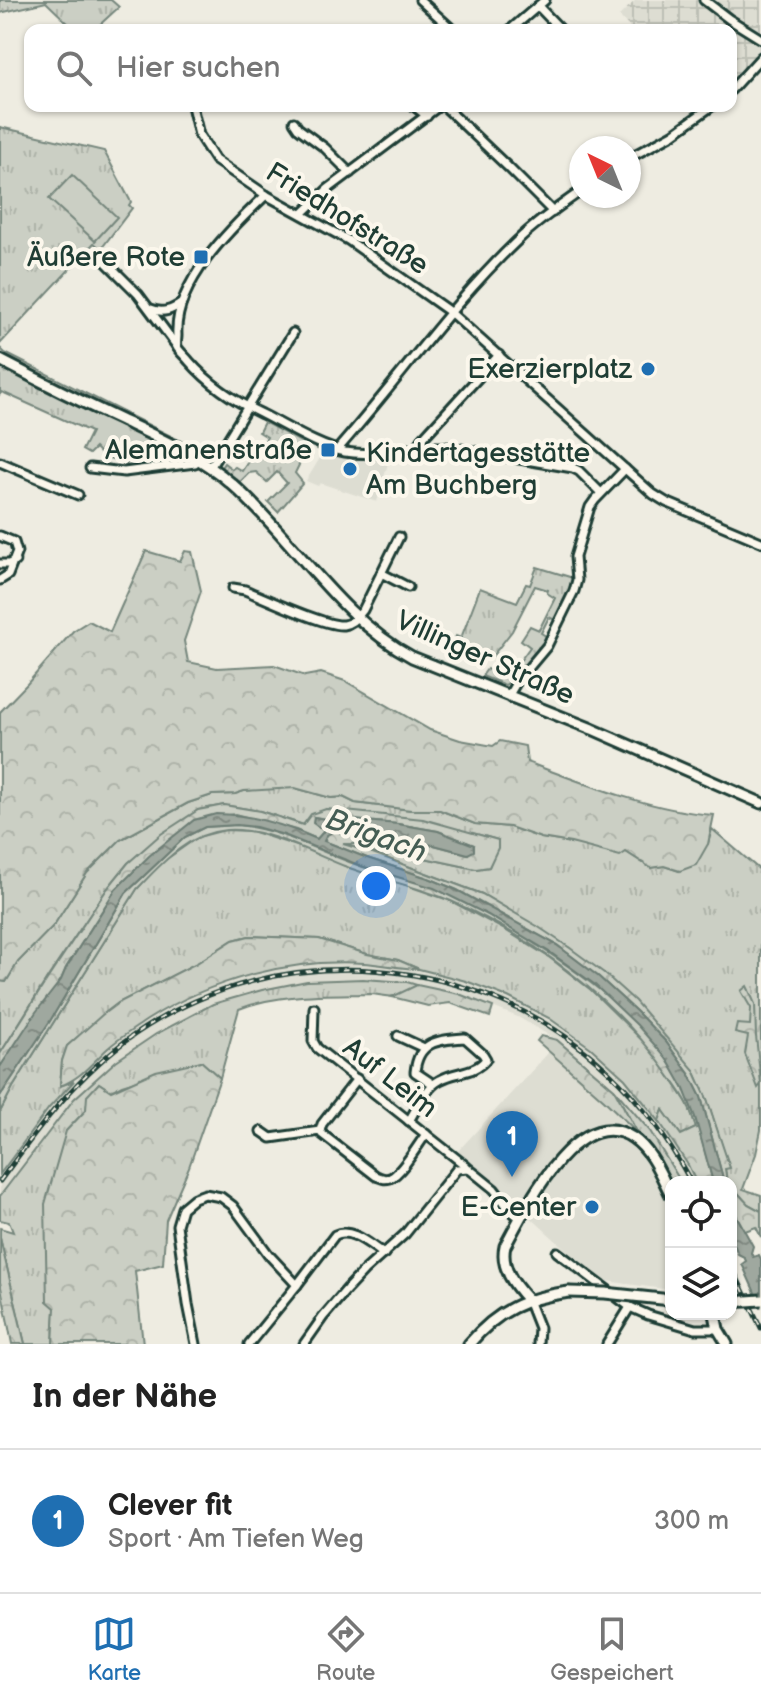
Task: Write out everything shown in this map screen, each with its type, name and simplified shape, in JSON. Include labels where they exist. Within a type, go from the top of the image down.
[{"type":"main road","name":"Villinger Straße","points":[[0,360],[210,468],[233,486],[358,618],[389,645],[761,803]]},
{"type":"main road","points":[[528,1300],[505,1269],[505,1246],[552,1168],[576,1142],[586,1135],[600,1132],[616,1131],[632,1137],[643,1147],[665,1183]]},
{"type":"main road","points":[[469,1344],[503,1312],[528,1300],[551,1294],[605,1293],[665,1299]]},
{"type":"main road","points":[[737,1302],[761,1300]]},
{"type":"main road","points":[[716,1320],[727,1344]]},
{"type":"street","points":[[420,0],[446,24]]},
{"type":"street","points":[[704,0],[761,39]]},
{"type":"street","points":[[517,24],[543,2],[557,24]]},
{"type":"street","points":[[737,83],[761,57]]},
{"type":"street","name":"Friedhofstraße","points":[[193,112],[199,135],[215,160],[266,195],[348,240],[450,312],[653,494],[761,542]]},
{"type":"street","points":[[422,112],[427,116]]},
{"type":"street","points":[[302,214],[328,189],[433,112]]},
{"type":"street","points":[[448,112],[553,212]]},
{"type":"street","points":[[641,151],[704,112]]},
{"type":"street","points":[[294,122],[350,173]]},
{"type":"street","points":[[177,347],[176,329],[191,282],[206,260],[266,195]]},
{"type":"street","points":[[337,450],[404,372],[450,312],[521,237],[569,200]]},
{"type":"street","points":[[102,258],[131,286],[177,347],[211,383],[247,407],[337,450],[360,453],[436,446],[573,468],[601,493]]},
{"type":"street","points":[[149,308],[162,312],[182,303]]},
{"type":"street","points":[[210,468],[293,333]]},
{"type":"street","points":[[418,448],[422,439],[499,355]]},
{"type":"street","points":[[90,468],[124,472],[195,463],[198,460]]},
{"type":"street","points":[[0,462],[78,495]]},
{"type":"street","points":[[509,695],[547,646],[574,591],[577,580],[575,557],[590,507],[625,469]]},
{"type":"street","points":[[0,536],[14,542],[17,552],[8,575],[0,580]]},
{"type":"street","points":[[233,588],[333,625],[349,624],[358,618],[399,537]]},
{"type":"street","points":[[0,564],[15,561]]},
{"type":"street","points":[[381,573],[408,587]]},
{"type":"street","name":"Auf Leim","points":[[314,1008],[313,1041],[317,1048],[494,1189],[520,1218]]},
{"type":"street","points":[[398,1036],[424,1048]]},
{"type":"street","points":[[409,1121],[433,1084],[465,1073],[483,1064],[486,1059],[465,1038],[428,1044],[420,1052],[415,1072],[433,1084]]},
{"type":"street","points":[[320,1131],[322,1124],[357,1079]]},
{"type":"street","points":[[261,1131],[271,1138],[320,1131],[384,1179],[398,1172],[426,1134]]},
{"type":"street","points":[[304,1344],[347,1289],[405,1234],[450,1176],[457,1169],[468,1168]]},
{"type":"street","points":[[196,1344],[177,1225],[182,1208],[194,1198],[205,1194],[221,1197],[233,1206],[269,1255],[297,1285]]},
{"type":"street","points":[[249,1344],[335,1235],[342,1231],[350,1233],[384,1254]]},
{"type":"street","points":[[557,1252],[630,1307],[695,1329],[718,1329]]},
{"type":"street","points":[[528,1300],[539,1328],[538,1344]]},
{"type":"street","points":[[607,1344],[630,1307]]},
{"type":"shaded area","points":[[636,0],[761,0],[761,57],[737,83],[737,24],[626,24],[619,16]]},
{"type":"shaded area","name":"Kindertagesstätte Am Buchberg","points":[[326,448],[350,456],[390,456],[377,502],[306,481]]},
{"type":"shaded area","points":[[362,962],[419,969],[466,981],[508,997],[549,1018],[591,1048],[625,1079],[659,1121],[693,1176],[677,1176],[650,1131],[614,1089],[557,1040],[518,1017],[459,994],[407,982],[363,979],[307,981],[262,990],[213,1004],[156,1034],[116,1061],[51,1127],[0,1196],[0,1174],[61,1093],[110,1047],[147,1020],[208,988],[257,973],[304,965]]},
{"type":"shaded area","points":[[549,1052],[637,1132],[668,1176],[665,1176],[665,1289],[599,1280],[458,1151]]},
{"type":"green space","points":[[0,0],[111,0],[119,7],[101,24],[69,24],[46,2],[0,13]]},
{"type":"green space","points":[[0,127],[104,151],[132,208],[101,249],[94,243],[0,344]]},
{"type":"green space","points":[[72,175],[117,217],[95,241],[49,199]]},
{"type":"green space","points":[[0,348],[189,445],[187,462],[127,468],[126,462],[104,457],[95,448],[89,454],[82,450],[91,432],[2,392],[0,394]]},
{"type":"green space","points":[[264,422],[303,443],[295,459],[300,463],[295,473],[303,483],[278,512],[268,502],[287,483],[277,472],[267,482],[256,472],[249,473],[240,482],[220,469],[224,463],[242,471],[267,437],[259,432]]},
{"type":"green space","points":[[146,551],[180,561],[185,551],[192,552],[201,591],[184,641],[188,662],[217,668],[274,665],[305,676],[321,673],[345,681],[430,730],[493,746],[500,741],[525,746],[527,762],[572,779],[643,802],[714,815],[708,844],[696,865],[680,871],[664,866],[651,868],[626,852],[620,856],[541,838],[510,827],[475,824],[440,810],[355,803],[343,797],[331,798],[295,788],[212,795],[188,803],[120,840],[87,873],[54,925],[18,962],[6,982],[0,981],[0,712],[73,631],[89,621],[110,632]]},
{"type":"green space","points":[[537,567],[573,578],[557,621],[549,617],[541,633],[549,638],[527,667],[523,666],[516,673],[516,678],[505,685],[482,676],[487,669],[495,674],[499,669],[509,676],[530,647],[521,640],[530,626],[539,630],[555,598],[547,593],[548,590],[535,586],[512,631],[490,659],[453,644],[456,636],[461,638],[480,588],[517,602],[526,584],[530,585]]},
{"type":"green space","points":[[295,788],[331,798],[343,797],[355,803],[440,810],[475,824],[510,827],[541,838],[626,852],[651,868],[664,866],[679,871],[708,844],[712,829],[761,871],[761,1130],[743,1189],[761,1195],[761,1211],[748,1204],[737,1192],[737,1176],[726,1176],[725,1169],[729,1167],[694,1070],[570,948],[482,894],[339,843],[359,844],[476,869],[489,867],[498,840],[476,834],[326,809],[304,825],[260,811],[224,805],[198,810],[128,863],[48,977],[0,1054],[0,981],[6,982],[18,962],[54,925],[87,873],[120,840],[188,803],[212,795]]},
{"type":"green space","points":[[224,805],[260,811],[303,825],[311,814],[326,809],[423,819],[498,840],[498,848],[489,867],[476,869],[359,844],[343,844],[482,894],[537,926],[604,973],[635,1001],[694,1070],[730,1168],[725,1169],[726,1176],[722,1176],[701,1097],[690,1075],[666,1042],[599,977],[557,945],[457,890],[324,841],[334,831],[434,845],[468,854],[474,845],[438,831],[398,824],[314,817],[324,831],[317,839],[296,830],[235,814],[194,820],[116,889],[61,980],[0,1067],[0,1054],[107,889],[128,863],[161,834],[198,810]]},
{"type":"green space","points":[[237,825],[270,831],[363,867],[443,891],[562,962],[632,1019],[670,1064],[693,1111],[711,1176],[693,1176],[659,1121],[663,1110],[681,1135],[696,1128],[679,1089],[647,1046],[598,996],[543,952],[451,901],[347,867],[288,842],[241,830],[212,832],[187,843],[137,889],[0,1112],[0,1096],[50,1021],[126,893],[185,837],[205,827]]},
{"type":"green space","points":[[225,830],[251,831],[451,901],[550,958],[591,990],[652,1050],[688,1104],[696,1128],[681,1135],[663,1110],[659,1121],[625,1079],[591,1048],[549,1018],[508,997],[398,960],[319,939],[249,936],[233,940],[197,963],[118,1003],[67,1046],[60,1086],[74,1081],[49,1108],[0,1174],[0,1112],[137,889],[161,863],[198,837]]},
{"type":"green space","points":[[249,936],[319,939],[398,960],[419,969],[364,963],[308,964],[279,968],[224,983],[147,1020],[112,1045],[80,1075],[60,1086],[67,1046],[102,1015],[118,1003],[197,963],[233,940]]},
{"type":"green space","points":[[363,979],[417,985],[392,996],[303,996],[270,1000],[239,1009],[220,1078],[201,1061],[111,1091],[99,1083],[88,1096],[86,1110],[66,1131],[53,1344],[25,1344],[0,1238],[0,1228],[13,1232],[9,1222],[0,1220],[0,1196],[74,1099],[116,1061],[156,1034],[213,1004],[307,981]]},
{"type":"green space","points":[[417,985],[459,994],[493,1007],[490,1017],[450,1003],[428,1006],[392,997]]},
{"type":"green space","points":[[747,986],[755,1004],[761,1084],[758,1088],[745,1054],[748,1036],[735,1033],[737,1024],[750,1025],[751,1008],[741,991]]},
{"type":"green space","points":[[541,1036],[557,1040],[614,1089],[637,1132],[537,1041]]},
{"type":"green space","points":[[201,1061],[220,1078],[189,1167],[166,1220],[163,1264],[135,1271],[143,1344],[53,1344],[55,1308],[47,1301],[45,1204],[66,1131],[86,1110],[87,1096],[99,1083],[111,1091],[156,1071]]},
{"type":"green space","points":[[614,1089],[650,1131],[677,1176],[668,1176],[637,1132]]},
{"type":"green space","points":[[737,1192],[748,1204],[761,1211],[761,1237],[756,1227],[745,1231],[737,1217]]},
{"type":"green space","points":[[0,1238],[25,1344],[12,1344],[0,1282]]},
{"type":"water","name":"Brigach","points":[[216,814],[242,816],[268,821],[317,839],[324,831],[313,823],[314,817],[398,824],[438,831],[474,845],[474,851],[468,854],[434,845],[334,831],[324,841],[457,890],[557,945],[599,977],[666,1042],[690,1075],[701,1097],[722,1176],[711,1176],[695,1117],[667,1059],[594,984],[551,953],[488,915],[434,888],[361,866],[256,827],[205,827],[185,837],[126,893],[50,1021],[0,1096],[0,1067],[61,980],[116,889],[149,856],[194,820]]},
{"type":"water","points":[[737,1217],[753,1246],[753,1257],[759,1255],[761,1259],[761,1306],[742,1264],[746,1261],[738,1254]]},
{"type":"railway","points":[[0,1181],[45,1121],[95,1066],[134,1035],[191,1003],[251,982],[314,971],[377,970],[440,981],[500,1001],[557,1031],[608,1071],[632,1096],[664,1137],[688,1176]]},
{"type":"railway","points":[[737,1278],[761,1328]]},
{"type":"place","name":"Äußere Rote","points":[[201,257]]},
{"type":"place","name":"Exerzierplatz","points":[[648,369]]},
{"type":"place","name":"Alemanenstraße","points":[[328,450]]},
{"type":"place","name":"Kindertagesstätte Am Buchberg","points":[[350,469]]},
{"type":"place","name":"Clever fit","points":[[512,1177]]},
{"type":"place","name":"E-Center","points":[[592,1207]]}]
